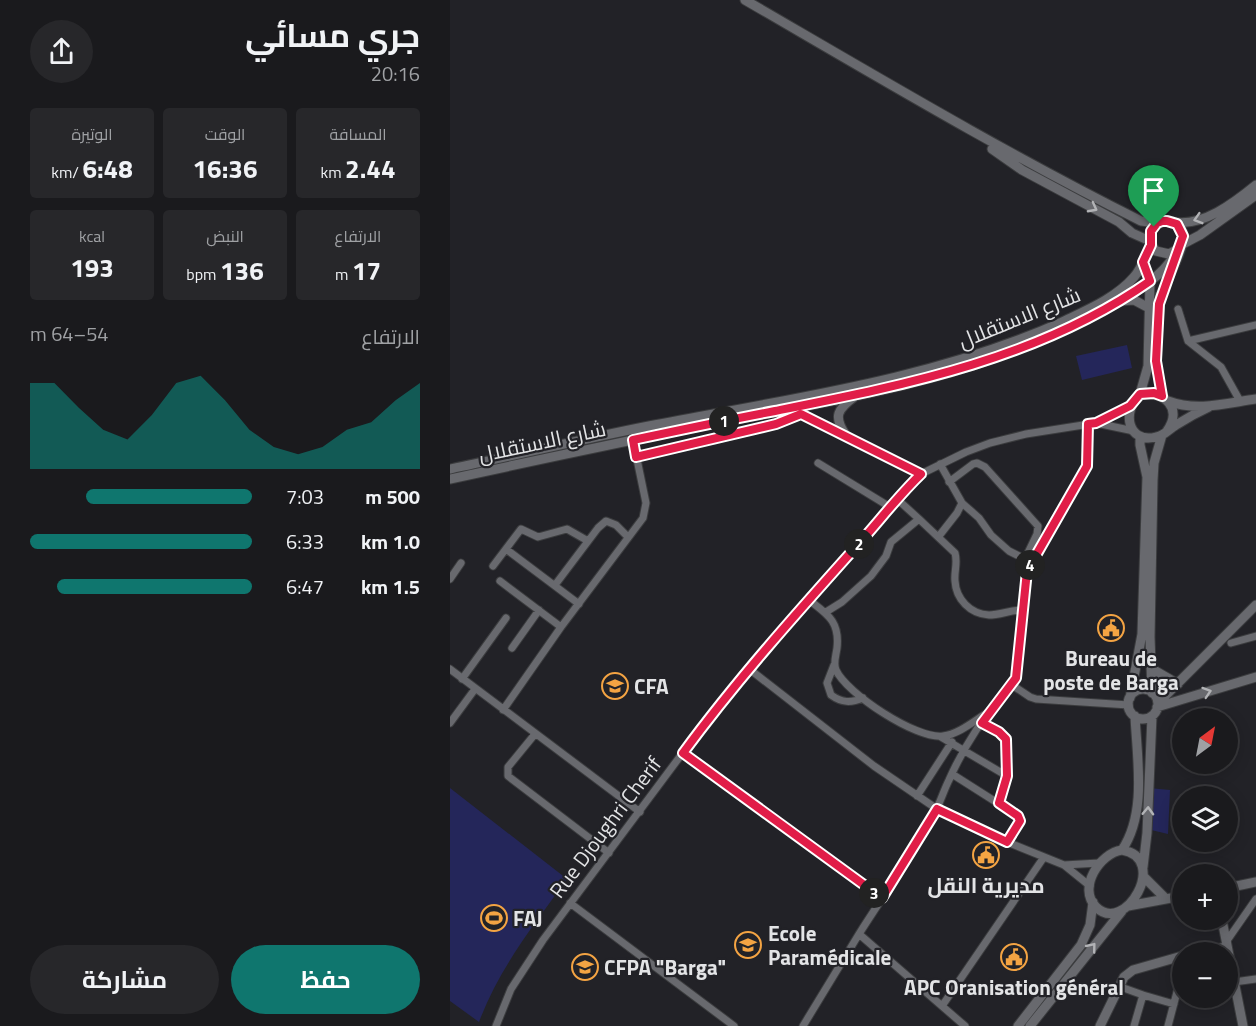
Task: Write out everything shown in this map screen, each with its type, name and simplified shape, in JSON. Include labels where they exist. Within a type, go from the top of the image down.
[{"type":"main road","points":[[745,0],[954,122],[1051,176],[1141,221],[1157,223],[1167,221],[1182,224],[1230,205],[1256,185]]},
{"type":"main road","points":[[954,122],[1022,170],[1119,222],[1132,233],[1151,243],[1162,254],[1179,248],[1200,236],[1256,195]]},
{"type":"main road","points":[[1030,1026],[1140,888],[1143,873],[1156,708],[1152,693],[1150,637],[1154,463],[1164,433],[1173,420],[1171,406],[1165,398],[1156,361],[1157,316],[1160,296],[1179,248],[1182,232],[1173,222]]},
{"type":"main road","points":[[1151,243],[1151,231],[1157,223]]},
{"type":"main road","name":"شارع الاستقلال","points":[[450,469],[642,427],[855,386],[956,362],[1041,331],[1096,305],[1134,277],[1151,243]]},
{"type":"main road","name":"شارع الاستقلال","points":[[450,479],[856,395],[952,372],[1006,354],[1044,338],[1118,301],[1150,281],[1171,262],[1179,248]]},
{"type":"main road","points":[[1143,262],[1150,281],[1148,366],[1140,394],[1130,406],[1128,419],[1137,433],[1146,477],[1142,634],[1129,701],[1131,711],[1144,719],[1256,605]]},
{"type":"main road","points":[[1118,301],[1134,300],[1149,308]]},
{"type":"main road","points":[[1140,394],[1154,393],[1184,406],[1209,407],[1256,399]]},
{"type":"main road","points":[[847,436],[838,423],[838,414],[856,395]]},
{"type":"main road","points":[[1137,433],[1147,438],[1164,433],[1209,407]]},
{"type":"main road","points":[[773,411],[801,414],[847,436]]},
{"type":"main road","points":[[1152,669],[1178,684]]},
{"type":"main road","points":[[1156,708],[1256,677]]},
{"type":"main road","points":[[1129,701],[1140,690],[1152,693]]},
{"type":"main road","points":[[1122,850],[1131,834],[1136,805],[1138,775],[1136,716]]},
{"type":"main road","points":[[1018,1026],[1081,945],[1090,925],[1093,902],[1090,885],[1092,875],[1108,854],[1122,850],[1133,853],[1143,873],[1165,898]]},
{"type":"main road","points":[[1238,886],[1256,882]]},
{"type":"main road","points":[[1093,902],[1096,907],[1107,913],[1115,913],[1125,908],[1172,897]]},
{"type":"main road","points":[[1100,1026],[1124,977],[1133,970],[1172,959]]},
{"type":"main road","points":[[1238,1002],[1243,1026]]},
{"type":"street","points":[[1178,309],[1188,341],[1221,367],[1240,401]]},
{"type":"street","points":[[1188,341],[1256,325]]},
{"type":"street","points":[[1096,423],[1130,406]]},
{"type":"street","points":[[636,457],[776,424],[801,414]]},
{"type":"street","points":[[1096,423],[1137,433]]},
{"type":"street","name":"Rue Djoughri Cherif","points":[[496,1026],[511,989],[543,940],[748,668],[921,474],[990,443],[1026,434],[1096,423]]},
{"type":"street","points":[[1028,560],[1087,466],[1088,424]]},
{"type":"street","points":[[847,436],[921,474]]},
{"type":"street","points":[[503,710],[561,627],[640,523],[646,503],[633,440]]},
{"type":"street","points":[[803,1026],[937,809],[952,774],[982,723],[1012,685],[1017,674],[1025,579],[1038,526],[982,464],[977,463],[949,482]]},
{"type":"street","points":[[818,464],[890,507]]},
{"type":"street","points":[[940,464],[962,503],[979,518],[991,535],[1009,551],[1028,560]]},
{"type":"street","points":[[897,499],[955,553],[957,560],[955,583],[963,604],[989,615],[1022,610]]},
{"type":"street","points":[[939,536],[962,503]]},
{"type":"street","points":[[826,612],[842,602],[871,576],[886,556],[891,542],[919,519]]},
{"type":"street","points":[[555,585],[606,521],[616,525],[628,537]]},
{"type":"street","points":[[493,566],[521,529],[538,537],[567,529],[588,541]]},
{"type":"street","points":[[506,549],[579,604]]},
{"type":"street","points":[[450,579],[462,563]]},
{"type":"street","points":[[500,581],[561,627]]},
{"type":"street","points":[[809,600],[826,612],[837,631],[834,664],[827,683],[831,695],[842,702],[863,698]]},
{"type":"street","points":[[512,648],[539,610]]},
{"type":"street","points":[[462,679],[506,618]]},
{"type":"street","points":[[1231,643],[1256,636]]},
{"type":"street","points":[[834,664],[841,680],[863,698],[913,729],[952,742],[1007,776]]},
{"type":"street","points":[[748,668],[874,766],[937,809],[1007,842],[1064,865],[1090,885]]},
{"type":"street","points":[[450,669],[640,812]]},
{"type":"street","points":[[1012,685],[1036,699],[1129,701]]},
{"type":"street","points":[[450,723],[453,714],[476,689]]},
{"type":"street","points":[[941,737],[990,711]]},
{"type":"street","points":[[982,723],[999,732],[1006,739],[1007,776],[999,803]]},
{"type":"street","points":[[535,734],[508,767],[508,776],[609,853]]},
{"type":"street","points":[[917,796],[952,742]]},
{"type":"street","points":[[683,753],[882,898]]},
{"type":"street","points":[[952,774],[999,803],[1019,819],[1007,842]]},
{"type":"street","points":[[942,1006],[1044,857]]},
{"type":"street","points":[[1064,865],[1099,863]]},
{"type":"street","points":[[1227,942],[1256,899]]},
{"type":"street","points":[[570,903],[735,1026]]},
{"type":"street","points":[[859,934],[965,1026]]},
{"type":"street","points":[[1238,981],[1256,979]]},
{"type":"street","points":[[1118,986],[1172,1003]]},
{"type":"street","points":[[1134,1026],[1143,995]]},
{"type":"street","points":[[1168,1026],[1173,1008]]},
{"type":"shaded area","points":[[1127,345],[1132,368],[1082,380],[1076,356]]},
{"type":"shaded area","name":"FAJ","points":[[450,788],[567,879],[507,965],[479,1022],[450,1001]]},
{"type":"shaded area","points":[[1149,788],[1170,790],[1168,834],[1147,829]]},
{"type":"place","name":"Bureau de poste de Barga","points":[[1111,628]]},
{"type":"place","name":"CFA","points":[[615,686]]},
{"type":"place","name":"مديرية النقل","points":[[986,855]]},
{"type":"place","name":"FAJ","points":[[494,918]]},
{"type":"place","name":"Ecole Paramédicale","points":[[748,945]]},
{"type":"place","name":"APC Oranisation général","points":[[1014,957]]},
{"type":"place","name":"CFPA \"Barga\"","points":[[585,967]]},
{"type":"route","points":[[1162,221],[1173,222],[1180,228],[1183,236],[1160,296],[1157,316],[1156,361],[1162,396],[1154,393],[1140,394],[1130,406],[1096,423],[1088,424],[1087,466],[1027,571],[1016,678],[982,723],[999,732],[1006,739],[1007,776],[999,803],[1018,816],[1020,821],[1007,842],[937,809],[882,898],[683,753],[748,668],[903,491],[921,474],[801,414],[776,424],[636,457],[633,440],[856,395],[952,372],[1006,354],[1083,320],[1150,281],[1143,262],[1151,245],[1150,236],[1154,227],[1162,221]]}]
